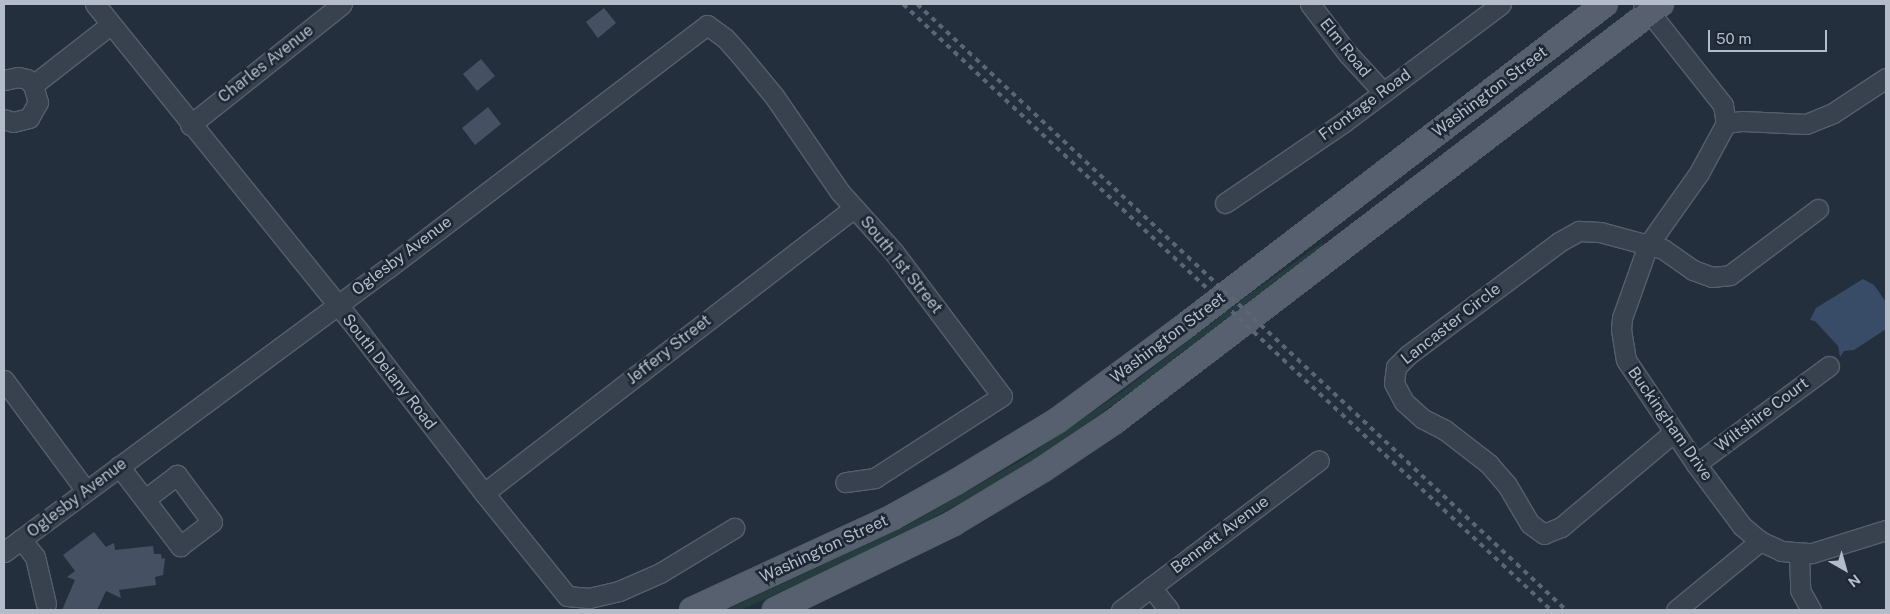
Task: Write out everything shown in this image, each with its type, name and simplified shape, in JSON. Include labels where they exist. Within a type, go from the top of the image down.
[{"type":"main road","name":"Washington Street","points":[[692,610],[852,538],[909,509],[1058,420],[1173,335],[1604,4]]},
{"type":"main road","name":"Washington Street","points":[[775,610],[952,524],[1042,470],[1115,421],[1651,7]]},
{"type":"street","name":"South Delany Road","points":[[95,4],[567,596],[589,598],[619,591],[660,573],[734,528]]},
{"type":"street","name":"Charles Avenue","points":[[190,124],[342,4]]},
{"type":"street","name":"Elm Road","points":[[1310,4],[1348,54],[1382,91]]},
{"type":"street","name":"Frontage Road","points":[[1225,203],[1344,122],[1382,91],[1501,4]]},
{"type":"street","points":[[1651,7],[1723,105],[1726,122],[1806,124],[1833,113],[1886,78]]},
{"type":"street","points":[[33,85],[110,25]]},
{"type":"street","name":"South 1st Street","points":[[677,46],[707,25],[725,38],[774,96],[854,208],[893,251],[1002,396],[875,478],[845,482]]},
{"type":"street","name":"Oglesby Avenue","points":[[4,552],[336,306],[677,46]]},
{"type":"street","points":[[4,80],[18,77],[26,79],[33,85],[38,102],[29,118],[12,122],[4,120]]},
{"type":"street","name":"Buckingham Drive","points":[[1726,122],[1699,173],[1648,245],[1630,293],[1621,329],[1626,360],[1631,371],[1696,464],[1742,526],[1760,541],[1781,551],[1799,553],[1829,549],[1886,530]]},
{"type":"street","name":"Jeffery Street","points":[[484,493],[854,208]]},
{"type":"street","points":[[1648,245],[1663,249],[1693,270],[1712,277],[1730,275],[1818,209]]},
{"type":"street","name":"Lancaster Circle","points":[[1648,245],[1600,232],[1579,231],[1559,242],[1408,355],[1396,367],[1394,383],[1404,402],[1423,419],[1445,430],[1489,464],[1507,485],[1530,524],[1544,534],[1561,527],[1674,432]]},
{"type":"street","name":"Wiltshire Court","points":[[1696,464],[1828,366]]},
{"type":"street","points":[[4,380],[86,491]]},
{"type":"street","name":"Bennett Avenue","points":[[1120,610],[1319,460]]},
{"type":"street","points":[[119,466],[145,499]]},
{"type":"street","points":[[21,539],[35,557],[46,604]]},
{"type":"street","points":[[1676,610],[1760,541]]},
{"type":"street","points":[[1799,553],[1800,590],[1811,610]]},
{"type":"street","points":[[1151,587],[1169,610]]},
{"type":"green space","points":[[1322,243],[1324,245],[1139,386],[1058,444],[993,485],[892,540],[835,567],[741,610],[726,610],[906,526],[1022,460],[1120,393],[1247,296]]},
{"type":"water","points":[[1863,279],[1874,285],[1886,302],[1886,329],[1854,350],[1844,351],[1840,357],[1838,346],[1815,321],[1810,320],[1816,308]]},
{"type":"building","points":[[604,8],[616,23],[598,38],[586,22]]},
{"type":"building","points":[[481,59],[495,76],[477,91],[463,74]]},
{"type":"building","points":[[488,107],[501,124],[475,145],[462,128]]},
{"type":"building","points":[[94,532],[106,547],[114,543],[115,550],[153,546],[154,554],[161,554],[162,559],[165,558],[163,575],[155,577],[156,585],[119,590],[121,598],[106,591],[97,610],[62,610],[75,580],[67,577],[75,571],[63,555]]},
{"type":"railway","points":[[903,4],[1551,610]]},
{"type":"railway","points":[[917,4],[1566,610]]}]
